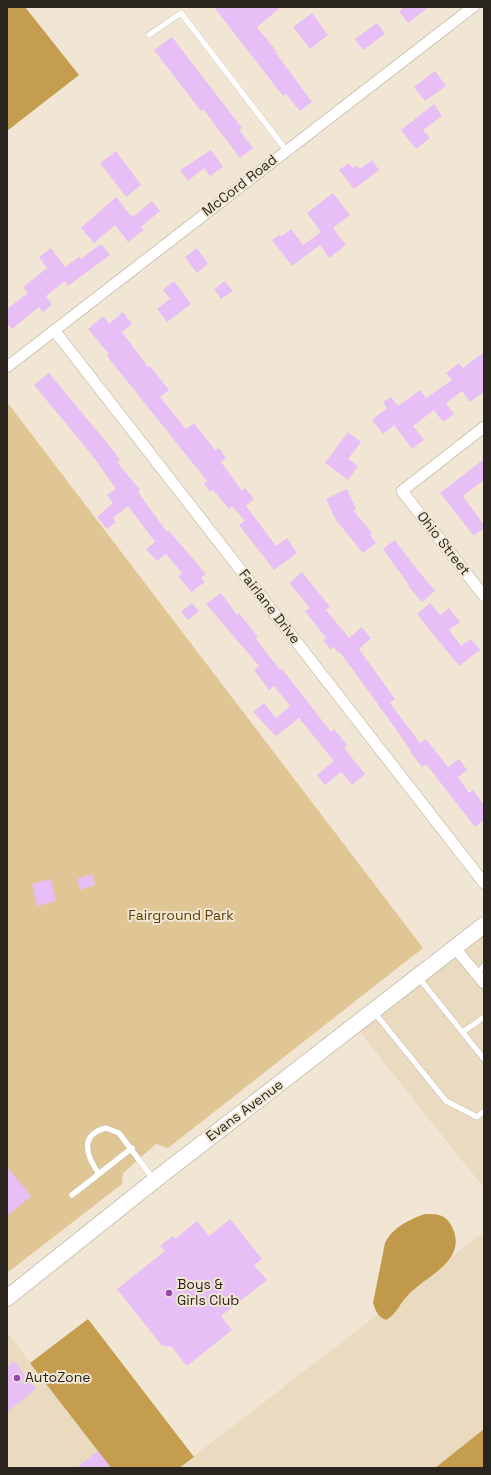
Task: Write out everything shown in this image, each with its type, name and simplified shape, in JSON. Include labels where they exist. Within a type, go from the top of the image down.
[{"type":"street","name":"McCord Road","points":[[7,366],[473,7]]},
{"type":"street","name":"Fairlane Drive","points":[[54,330],[484,883]]},
{"type":"street","name":"Ohio Street","points":[[484,427],[402,491],[484,596]]},
{"type":"street","name":"Evans Avenue","points":[[7,1298],[155,1180],[374,1012],[484,925]]},
{"type":"street","points":[[455,948],[480,970],[484,983]]},
{"type":"lane","points":[[149,35],[181,13],[286,150]]},
{"type":"lane","points":[[419,977],[484,1059]]},
{"type":"lane","points":[[374,1012],[446,1102],[477,1117],[484,1111]]},
{"type":"lane","points":[[463,1032],[484,1017]]},
{"type":"lane","points":[[99,1174],[88,1155],[89,1139],[94,1134],[106,1128],[112,1129],[119,1133],[155,1180]]},
{"type":"lane","points":[[72,1195],[132,1148]]},
{"type":"shaded area","points":[[7,7],[25,7],[79,75],[7,131]]},
{"type":"shaded area","points":[[484,934],[484,1188],[359,1031]]},
{"type":"shaded area","points":[[425,1214],[440,1215],[449,1221],[455,1237],[455,1248],[451,1257],[444,1266],[408,1295],[393,1315],[386,1320],[379,1315],[373,1303],[385,1243],[392,1233],[402,1225]]},
{"type":"shaded area","points":[[484,1232],[484,1429],[435,1468],[179,1468]]},
{"type":"shaded area","points":[[88,1319],[194,1457],[179,1468],[111,1468],[30,1363]]},
{"type":"shaded area","points":[[7,1332],[49,1387],[111,1468],[7,1468]]},
{"type":"shaded area","points":[[484,1429],[484,1468],[435,1468]]},
{"type":"green space","name":"Fairground Park","points":[[7,402],[423,948],[168,1148],[156,1144],[123,1173],[122,1184],[7,1273]]},
{"type":"building","points":[[214,7],[281,7],[257,27],[277,52],[276,53],[312,102],[300,111],[286,94],[283,96]]},
{"type":"building","points":[[405,7],[429,7],[408,23],[399,11]]},
{"type":"building","points":[[312,13],[328,35],[310,49],[293,27]]},
{"type":"building","points":[[377,23],[385,34],[363,50],[355,39]]},
{"type":"building","points":[[172,37],[242,128],[239,130],[253,148],[240,158],[203,109],[201,111],[154,50]]},
{"type":"building","points":[[435,71],[446,86],[425,101],[414,87]]},
{"type":"building","points":[[434,104],[442,116],[423,130],[430,138],[416,149],[401,130]]},
{"type":"building","points":[[211,150],[223,167],[210,176],[204,168],[188,181],[180,170]]},
{"type":"building","points":[[116,151],[141,185],[126,197],[100,163]]},
{"type":"building","points":[[372,160],[379,170],[354,189],[339,170],[349,163],[353,168],[357,165],[360,169]]},
{"type":"building","points":[[333,193],[350,215],[333,228],[346,245],[329,258],[320,245],[292,266],[272,240],[280,234],[281,237],[291,229],[303,245],[321,232],[307,213]]},
{"type":"building","points":[[116,197],[131,216],[134,216],[152,201],[160,211],[141,227],[144,230],[128,242],[115,225],[94,243],[81,228]]},
{"type":"building","points":[[101,244],[110,255],[68,286],[65,281],[46,296],[52,305],[43,312],[39,307],[12,329],[7,323],[7,309],[28,293],[23,287],[47,268],[39,257],[51,248],[65,267],[79,257],[81,259]]},
{"type":"building","points":[[197,248],[208,264],[197,273],[185,257]]},
{"type":"building","points":[[174,281],[191,304],[167,322],[157,309],[170,299],[163,290]]},
{"type":"building","points":[[225,281],[233,291],[221,299],[214,289]]},
{"type":"building","points":[[123,312],[132,324],[122,332],[148,367],[150,366],[169,390],[160,397],[186,429],[194,423],[215,450],[219,448],[226,458],[221,462],[242,491],[245,488],[254,499],[246,506],[276,546],[287,538],[297,553],[274,570],[239,525],[245,521],[232,506],[229,509],[213,490],[210,492],[204,483],[207,481],[107,356],[109,354],[88,329],[103,316],[109,324]]},
{"type":"building","points":[[484,352],[484,392],[470,402],[462,391],[446,403],[454,414],[443,422],[434,410],[413,426],[424,440],[412,449],[394,425],[383,434],[372,420],[387,408],[383,402],[391,397],[398,406],[420,390],[426,398],[452,380],[446,373],[459,363],[463,368]]},
{"type":"building","points":[[49,373],[112,449],[120,460],[117,462],[140,490],[138,492],[167,532],[169,531],[206,574],[201,578],[205,582],[191,592],[178,576],[182,573],[166,554],[157,561],[146,549],[155,542],[128,506],[113,518],[116,522],[107,529],[97,517],[113,503],[107,495],[116,489],[92,455],[34,385]]},
{"type":"building","points":[[348,432],[361,442],[348,459],[358,466],[348,480],[325,463]]},
{"type":"building","points":[[484,459],[484,480],[463,496],[484,525],[484,528],[474,536],[440,493]]},
{"type":"building","points":[[347,489],[356,509],[353,510],[372,533],[370,535],[376,543],[363,553],[336,520],[326,499]]},
{"type":"building","points":[[395,540],[435,591],[422,602],[408,586],[409,585],[383,549]]},
{"type":"building","points":[[302,572],[330,607],[326,610],[349,638],[362,627],[371,638],[359,649],[395,699],[390,703],[420,743],[426,739],[448,767],[459,759],[467,770],[458,777],[469,793],[473,790],[484,805],[484,820],[475,827],[426,764],[422,767],[410,752],[411,751],[390,721],[340,652],[338,653],[334,647],[331,650],[323,640],[326,638],[305,611],[310,608],[289,583]]},
{"type":"building","points":[[221,593],[237,615],[239,613],[258,637],[256,639],[280,670],[282,669],[331,732],[334,729],[347,745],[344,748],[365,774],[352,785],[341,772],[325,785],[317,775],[334,761],[299,718],[276,736],[253,712],[264,703],[276,718],[290,706],[274,686],[269,690],[254,670],[259,666],[206,604]]},
{"type":"building","points":[[192,603],[199,611],[188,620],[181,612]]},
{"type":"building","points":[[430,603],[440,615],[449,608],[460,622],[449,630],[461,646],[471,639],[480,650],[459,666],[417,614]]},
{"type":"building","points":[[92,874],[95,885],[80,890],[77,879]]},
{"type":"building","points":[[51,879],[56,901],[37,906],[32,884]]},
{"type":"building","points":[[7,1167],[31,1196],[7,1216]]},
{"type":"building","name":"Boys & Girls Club","points":[[230,1219],[262,1259],[254,1265],[267,1280],[221,1316],[232,1330],[187,1366],[171,1346],[162,1346],[117,1289],[165,1251],[160,1246],[173,1236],[175,1239],[197,1221],[209,1236]]},
{"type":"building","name":"AutoZone","points":[[14,1361],[36,1389],[7,1412],[7,1367]]},
{"type":"building","points":[[98,1451],[111,1468],[76,1468]]},
{"type":"place","name":"Boys & Girls Club","points":[[169,1293]]},
{"type":"place","name":"AutoZone","points":[[17,1378]]}]
